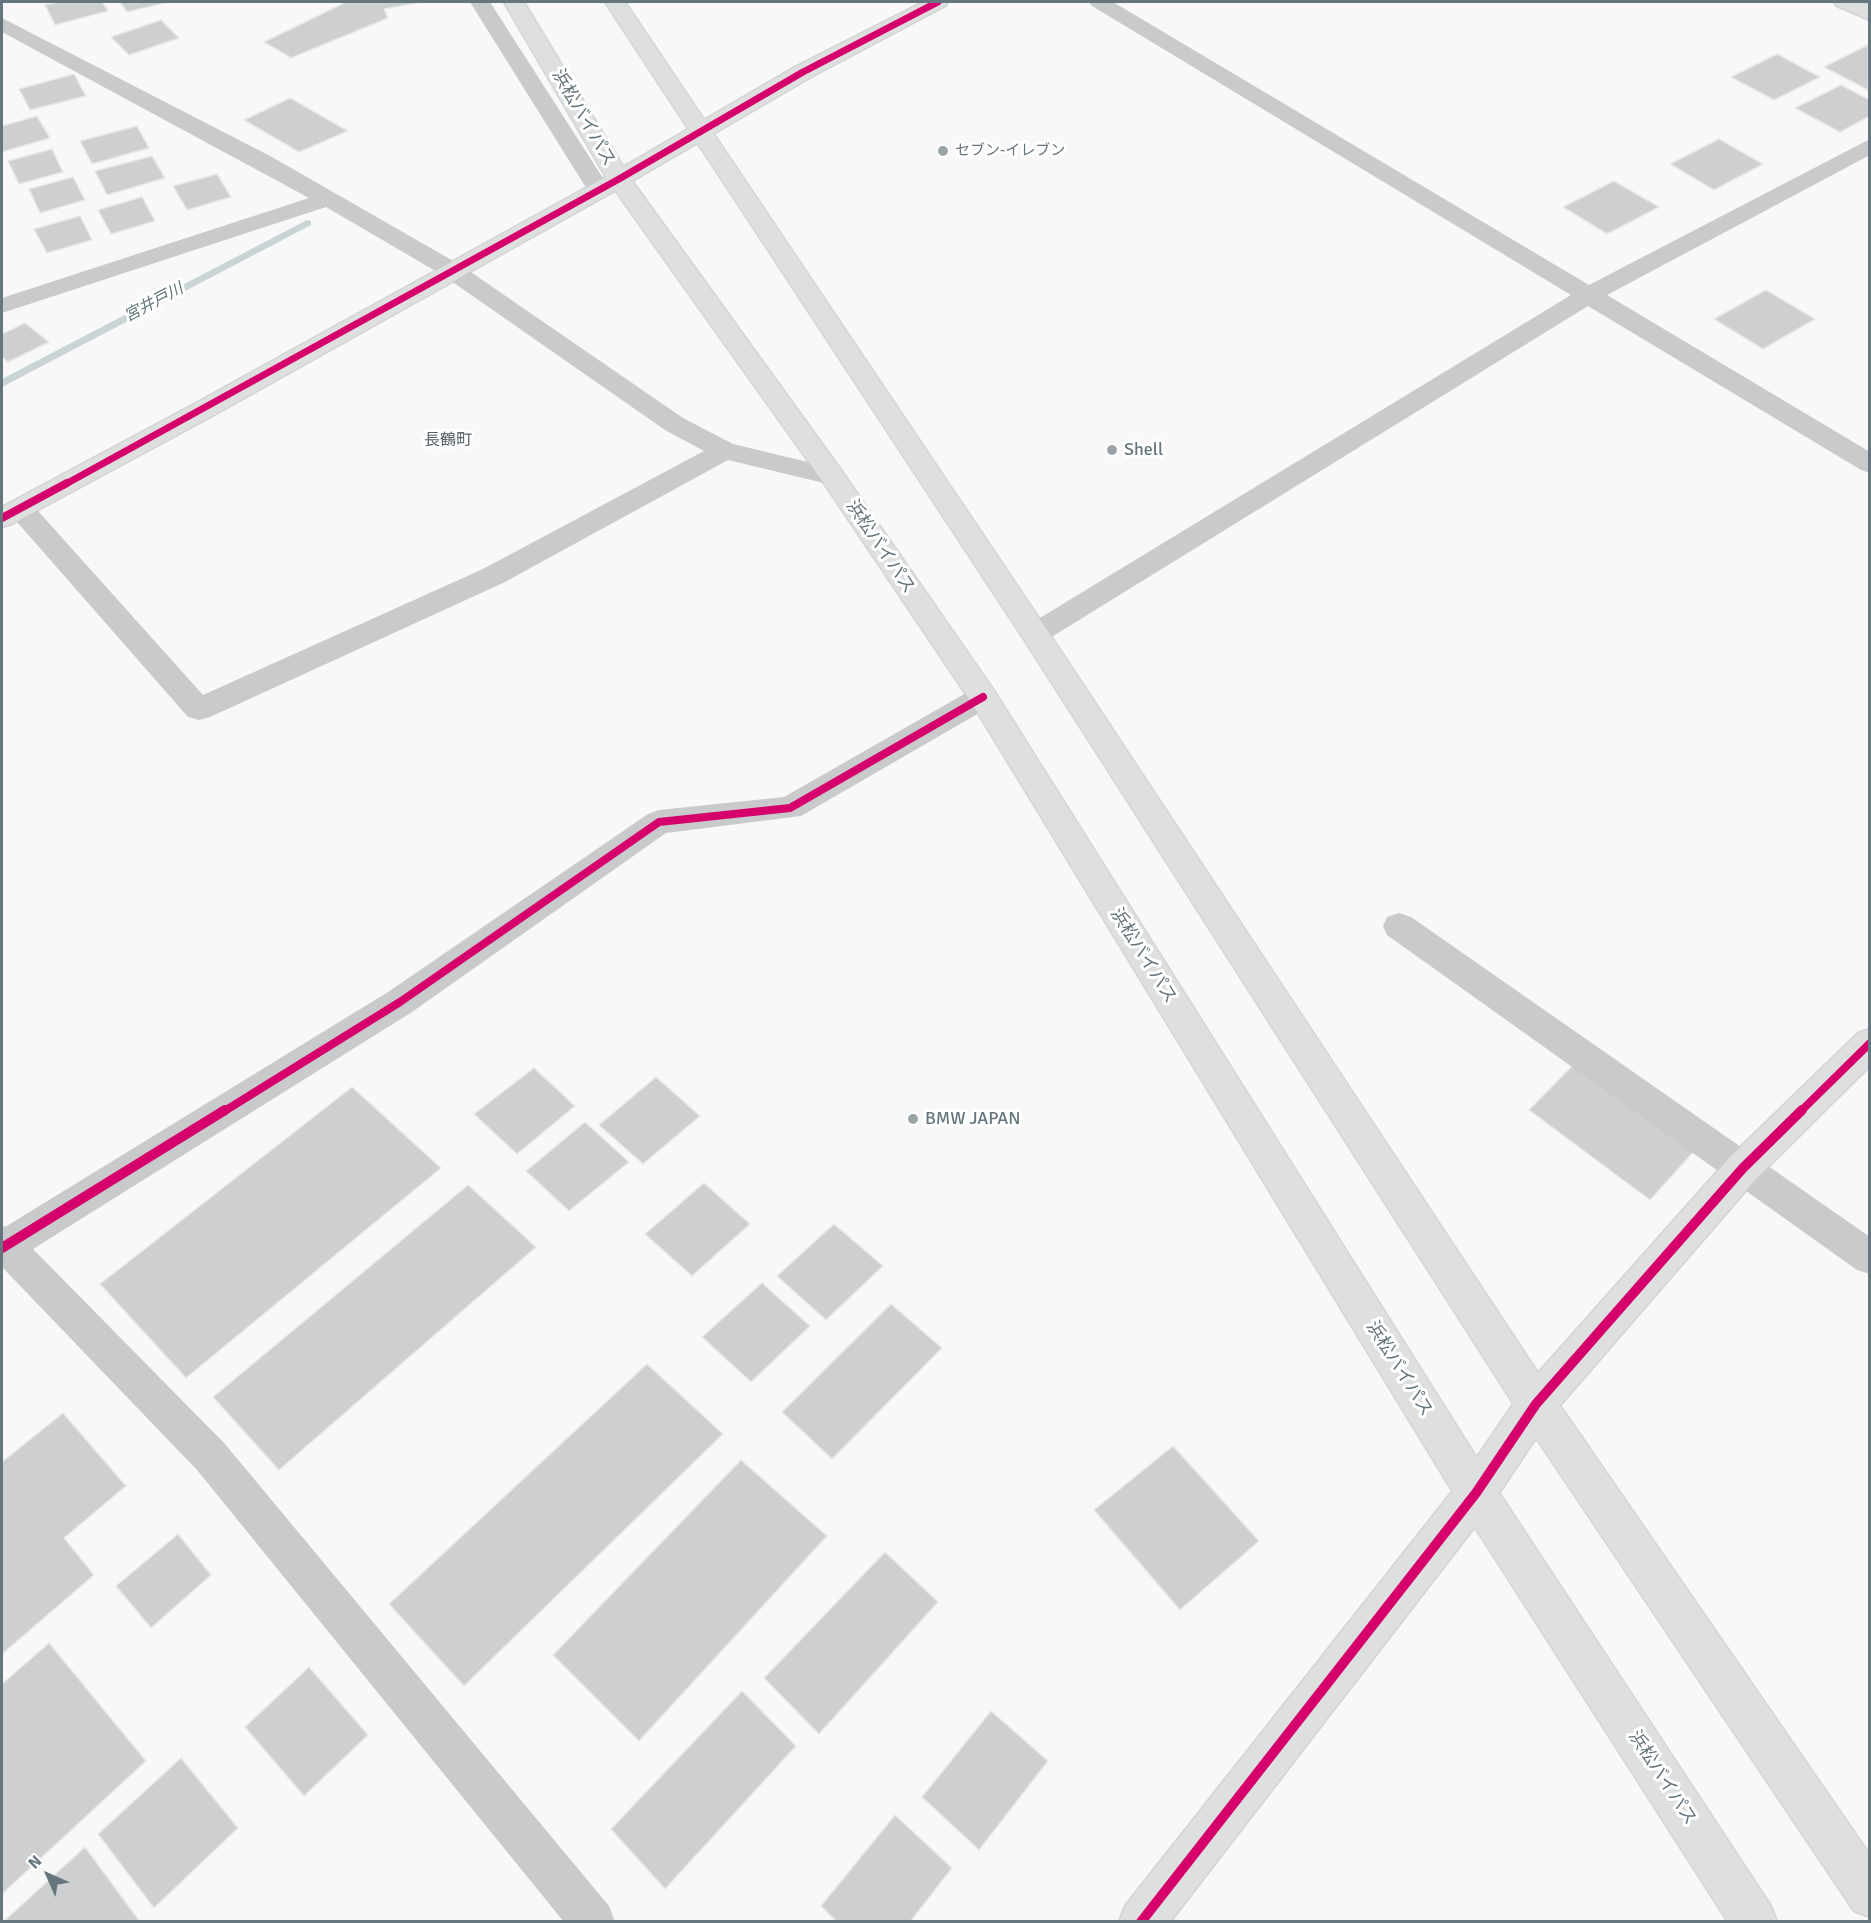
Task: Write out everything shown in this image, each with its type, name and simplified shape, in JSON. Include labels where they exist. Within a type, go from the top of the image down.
[{"type":"main road","name":"浜松バイパス","points":[[514,2],[609,184],[832,476],[983,697],[1476,1493],[1755,1922]]},
{"type":"main road","points":[[615,2],[1035,634],[1536,1404],[1869,1895]]},
{"type":"main road","points":[[11,513],[453,271],[701,130],[938,2]]},
{"type":"main road","points":[[1844,2],[1869,14]]},
{"type":"main road","points":[[1141,1922],[1476,1493],[1536,1404],[1743,1168],[1869,1043]]},
{"type":"street","points":[[480,2],[609,184]]},
{"type":"street","points":[[1099,2],[1869,464]]},
{"type":"street","points":[[2,24],[264,162],[453,271],[674,424],[725,451],[832,476]]},
{"type":"street","points":[[1035,634],[1589,295],[1869,146]]},
{"type":"street","points":[[2,306],[328,199]]},
{"type":"street","points":[[11,513],[199,709],[492,576],[725,451]]},
{"type":"street","points":[[593,1922],[211,1457],[3,1246],[400,1002],[660,822],[790,808],[983,697]]},
{"type":"street","points":[[1399,926],[1869,1258]]},
{"type":"building","points":[[60,2],[102,2],[108,11],[55,25],[45,5]]},
{"type":"building","points":[[120,2],[169,2],[127,12]]},
{"type":"building","points":[[346,2],[422,2],[384,9],[388,18],[291,58],[264,42]]},
{"type":"building","points":[[161,20],[179,38],[129,55],[111,37]]},
{"type":"building","points":[[1868,45],[1868,90],[1824,67]]},
{"type":"building","points":[[1777,54],[1820,77],[1774,100],[1731,77]]},
{"type":"building","points":[[74,74],[86,96],[30,110],[19,89]]},
{"type":"building","points":[[1841,85],[1870,100],[1870,116],[1840,132],[1795,108]]},
{"type":"building","points":[[290,98],[348,131],[299,152],[244,120]]},
{"type":"building","points":[[37,116],[50,138],[2,152],[2,126]]},
{"type":"building","points":[[137,126],[149,148],[92,164],[80,141]]},
{"type":"building","points":[[1719,139],[1763,164],[1714,190],[1670,164]]},
{"type":"building","points":[[52,149],[63,172],[19,184],[8,161]]},
{"type":"building","points":[[152,156],[165,178],[107,195],[95,171]]},
{"type":"building","points":[[217,174],[231,197],[187,210],[173,186]]},
{"type":"building","points":[[73,177],[85,200],[40,213],[29,189]]},
{"type":"building","points":[[1614,181],[1659,207],[1607,234],[1563,207]]},
{"type":"building","points":[[142,197],[155,221],[111,234],[98,210]]},
{"type":"building","points":[[80,216],[92,240],[47,253],[34,229]]},
{"type":"building","points":[[1766,290],[1815,319],[1763,349],[1714,319]]},
{"type":"building","points":[[25,323],[49,342],[8,362],[2,357],[2,334]]},
{"type":"building","points":[[1577,1061],[1697,1148],[1650,1200],[1529,1110]]},
{"type":"building","points":[[534,1068],[575,1106],[517,1154],[474,1114]]},
{"type":"building","points":[[656,1077],[700,1116],[643,1164],[599,1125]]},
{"type":"building","points":[[352,1087],[441,1168],[186,1378],[100,1284]]},
{"type":"building","points":[[585,1122],[629,1162],[569,1211],[526,1171]]},
{"type":"building","points":[[704,1183],[750,1224],[692,1276],[645,1234]]},
{"type":"building","points":[[468,1185],[536,1247],[279,1470],[213,1397]]},
{"type":"building","points":[[834,1224],[883,1266],[826,1320],[777,1276]]},
{"type":"building","points":[[762,1283],[810,1326],[751,1382],[702,1337]]},
{"type":"building","points":[[891,1304],[942,1348],[832,1459],[782,1412]]},
{"type":"building","points":[[647,1364],[723,1434],[464,1686],[389,1604]]},
{"type":"building","points":[[63,1413],[126,1486],[64,1538],[94,1575],[2,1654],[2,1462]]},
{"type":"building","points":[[1173,1446],[1259,1541],[1180,1610],[1094,1510]]},
{"type":"building","points":[[741,1460],[827,1536],[639,1741],[553,1655]]},
{"type":"building","points":[[178,1534],[211,1575],[151,1628],[116,1586]]},
{"type":"building","points":[[885,1552],[938,1602],[819,1734],[764,1678]]},
{"type":"building","points":[[49,1643],[146,1761],[2,1894],[2,1684]]},
{"type":"building","points":[[309,1667],[368,1735],[304,1796],[245,1727]]},
{"type":"building","points":[[742,1691],[796,1746],[665,1889],[611,1829]]},
{"type":"building","points":[[991,1711],[1048,1761],[979,1850],[922,1797]]},
{"type":"building","points":[[181,1758],[238,1828],[154,1908],[98,1834]]},
{"type":"building","points":[[895,1815],[952,1868],[910,1922],[837,1922],[821,1906]]},
{"type":"building","points":[[85,1847],[140,1922],[3,1922]]},
{"type":"waterway","name":"宮井戸川","points":[[2,383],[307,223]]},
{"type":"cycle path","points":[[2,518],[205,409],[619,179],[803,72],[938,2]]},
{"type":"cycle path","points":[[2,1248],[400,1002],[659,822],[790,808],[983,697]]},
{"type":"cycle path","points":[[1141,1922],[1476,1493],[1536,1404],[1743,1168],[1870,1043]]},
{"type":"place","name":"セブン-イレブン","points":[[943,151]]},
{"type":"place","name":"Shell","points":[[1112,450]]},
{"type":"place","name":"BMW JAPAN","points":[[913,1119]]},
{"type":"district","name":"長鶴町","points":[[448,441]]}]
